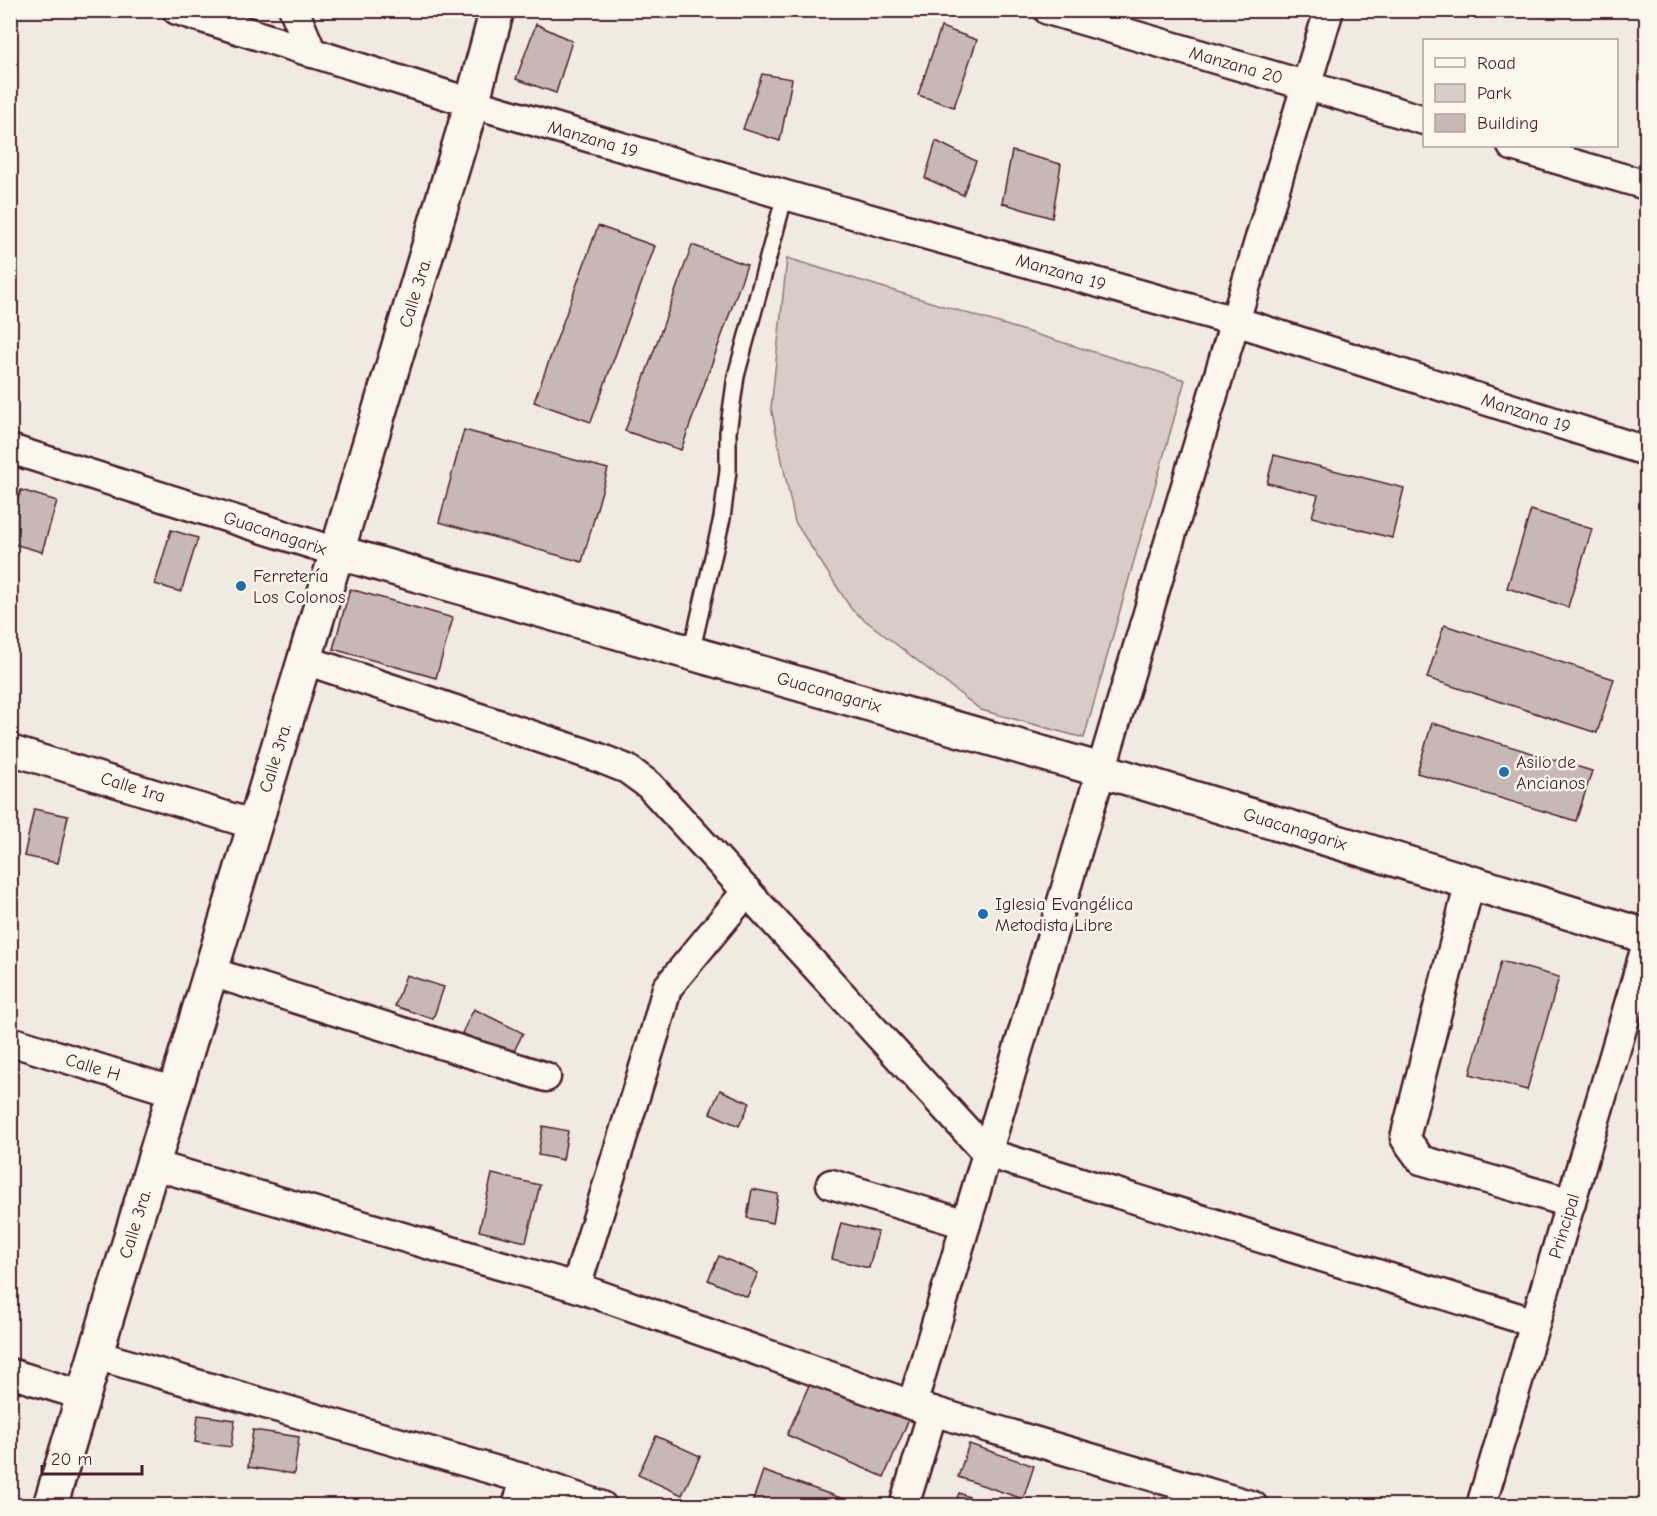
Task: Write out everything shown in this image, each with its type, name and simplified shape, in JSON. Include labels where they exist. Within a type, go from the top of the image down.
[{"type":"main road","name":"Calle 3ra.","points":[[50,1506],[472,103],[497,10]]},
{"type":"main road","name":"Guacanagarix","points":[[337,552],[1101,770],[1647,936]]},
{"type":"street","name":"Manzana 19","points":[[177,10],[472,103],[785,195],[1234,321],[1647,451]]},
{"type":"street","points":[[294,10],[312,53]]},
{"type":"street","name":"Manzana 20","points":[[1048,10],[1423,119]]},
{"type":"street","points":[[904,1506],[923,1408],[966,1224],[1234,321],[1329,10]]},
{"type":"street","points":[[1515,147],[1647,185]]},
{"type":"street","name":"Guacanagarix","points":[[10,449],[337,552]]},
{"type":"street","points":[[304,660],[597,757],[627,769],[650,785],[987,1153],[1535,1323]]},
{"type":"street","name":"Calle 1ra","points":[[10,750],[255,825]]},
{"type":"street","points":[[1470,882],[1405,1138],[1420,1160],[1571,1203]]},
{"type":"street","points":[[576,1287],[667,988],[747,891]]},
{"type":"street","name":"Principal","points":[[1481,1506],[1647,946]]},
{"type":"street","points":[[211,972],[546,1077]]},
{"type":"street","name":"Calle H","points":[[10,1041],[175,1092]]},
{"type":"street","points":[[153,1165],[576,1287],[923,1408],[1253,1506]]},
{"type":"street","points":[[831,1184],[966,1224]]},
{"type":"street","points":[[96,1355],[521,1492],[602,1506]]},
{"type":"street","points":[[10,1373],[84,1396]]},
{"type":"lane","points":[[691,653],[722,518],[728,471],[728,432],[736,376],[785,195]]},
{"type":"green space","points":[[787,258],[1185,380],[1084,738],[981,710],[852,610],[795,522],[771,408]]},
{"type":"building","points":[[536,24],[572,41],[556,93],[516,79]]},
{"type":"building","points":[[941,27],[977,40],[954,107],[918,95]]},
{"type":"building","points":[[762,74],[792,79],[780,141],[743,129]]},
{"type":"building","points":[[936,141],[976,161],[963,195],[925,178]]},
{"type":"building","points":[[1012,151],[1061,164],[1052,218],[1002,203]]},
{"type":"building","points":[[598,226],[655,246],[591,422],[534,402]]},
{"type":"building","points":[[692,245],[747,265],[681,450],[625,431]]},
{"type":"building","points":[[464,430],[608,469],[582,562],[439,522]]},
{"type":"building","points":[[1274,455],[1404,488],[1392,538],[1312,517],[1318,495],[1267,483]]},
{"type":"building","points":[[21,490],[57,501],[42,552],[10,543],[10,524]]},
{"type":"building","points":[[1531,510],[1592,529],[1568,607],[1507,588]]},
{"type":"building","points":[[171,530],[198,538],[181,592],[155,584]]},
{"type":"building","points":[[350,589],[453,618],[436,678],[333,649]]},
{"type":"building","points":[[1444,625],[1614,679],[1597,733],[1427,678]]},
{"type":"building","name":"Asilo de Ancianos","points":[[1432,723],[1592,771],[1576,821],[1417,773]]},
{"type":"building","points":[[34,809],[68,816],[58,863],[24,856]]},
{"type":"building","points":[[1501,961],[1559,977],[1527,1090],[1470,1074]]},
{"type":"building","points":[[406,975],[444,987],[433,1019],[395,1006]]},
{"type":"building","points":[[474,1009],[523,1033],[511,1057],[462,1033]]},
{"type":"building","points":[[720,1090],[750,1103],[739,1126],[710,1113]]},
{"type":"building","points":[[543,1126],[568,1131],[563,1160],[538,1155]]},
{"type":"building","points":[[492,1174],[540,1185],[526,1242],[479,1231]]},
{"type":"building","points":[[752,1189],[778,1194],[773,1223],[747,1218]]},
{"type":"building","points":[[841,1223],[878,1232],[869,1268],[832,1259]]},
{"type":"building","points":[[719,1256],[758,1273],[747,1297],[708,1280]]},
{"type":"building","points":[[813,1376],[909,1419],[884,1477],[787,1435]]},
{"type":"building","points":[[198,1415],[235,1420],[231,1447],[195,1442]]},
{"type":"building","points":[[253,1430],[299,1437],[294,1474],[248,1467]]},
{"type":"building","points":[[656,1436],[700,1456],[682,1495],[638,1475]]},
{"type":"building","points":[[969,1444],[1034,1466],[1023,1499],[958,1477]]},
{"type":"building","points":[[763,1471],[864,1506],[751,1506]]},
{"type":"building","points":[[959,1493],[992,1506],[954,1506]]},
{"type":"place","name":"Ferretería Los Colonos","points":[[241,586]]},
{"type":"place","name":"Asilo de Ancianos","points":[[1504,772]]},
{"type":"place","name":"Iglesia Evangélica Metodista Libre","points":[[983,914]]}]
